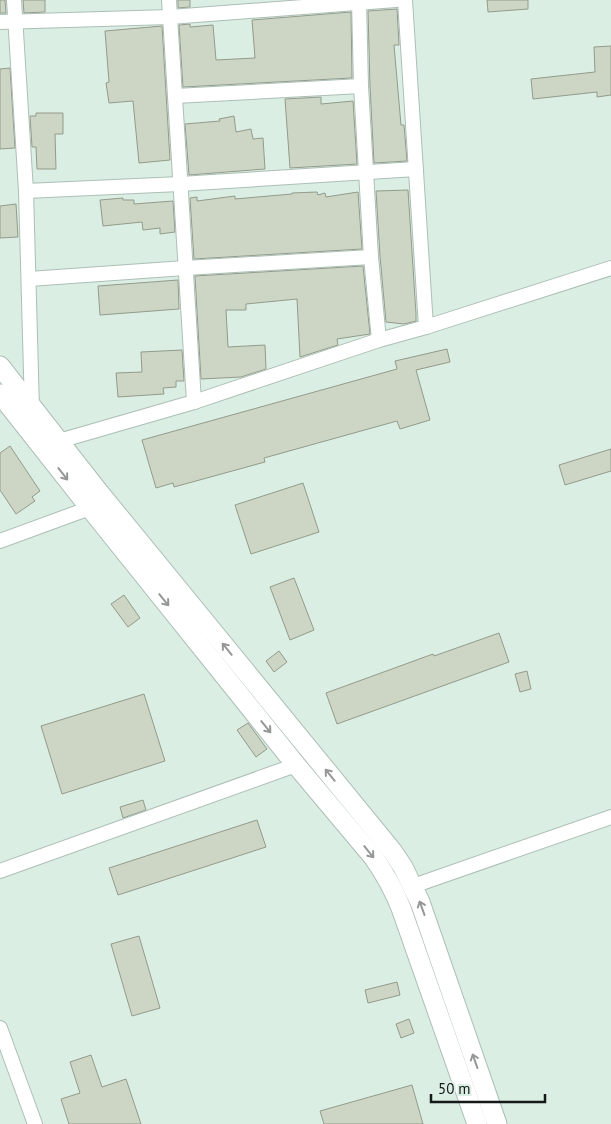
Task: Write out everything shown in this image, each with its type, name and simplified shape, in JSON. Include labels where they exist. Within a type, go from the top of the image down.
[{"type":"main road","points":[[0,366],[32,407],[50,443],[90,508],[385,874],[395,892],[408,926],[477,1124]]},
{"type":"main road","points":[[0,394],[25,426],[50,443],[98,491],[404,867],[426,919],[497,1124]]},
{"type":"street","points":[[14,0],[26,191],[29,279],[32,407],[25,426]]},
{"type":"street","points":[[169,0],[194,402]]},
{"type":"street","points":[[0,22],[170,17],[360,1],[396,0]]},
{"type":"street","points":[[405,0],[426,326]]},
{"type":"street","points":[[360,1],[361,86],[371,257],[379,340]]},
{"type":"street","points":[[175,96],[361,86]]},
{"type":"street","points":[[26,191],[180,184],[416,169]]},
{"type":"street","points":[[29,279],[371,257]]},
{"type":"street","points":[[50,443],[194,402],[379,340],[611,268]]},
{"type":"street","points":[[0,541],[90,508]]},
{"type":"street","points":[[0,871],[296,764]]},
{"type":"street","points":[[413,886],[611,817]]},
{"type":"street","points":[[0,1028],[35,1124]]},
{"type":"building","points":[[0,0],[5,0],[6,13],[0,13]]},
{"type":"building","points":[[23,0],[45,0],[45,12],[24,13]]},
{"type":"building","points":[[178,0],[190,0],[190,7],[178,8]]},
{"type":"building","points":[[487,0],[528,0],[528,9],[488,12]]},
{"type":"building","points":[[397,9],[399,45],[394,45],[401,125],[404,125],[407,161],[374,163],[368,11]]},
{"type":"building","points":[[351,12],[352,78],[183,87],[179,25],[190,24],[190,27],[213,25],[216,60],[255,58],[252,20]]},
{"type":"building","points":[[162,26],[170,160],[139,163],[133,101],[109,103],[106,83],[109,82],[105,31]]},
{"type":"building","points":[[611,46],[611,95],[597,97],[597,92],[533,99],[531,79],[595,72],[594,47]]},
{"type":"building","points":[[10,68],[15,148],[0,149],[0,69]]},
{"type":"building","points":[[321,97],[321,104],[353,101],[357,164],[290,168],[285,99]]},
{"type":"building","points":[[36,113],[63,113],[63,134],[55,134],[56,169],[37,169],[36,147],[32,147],[30,116],[36,116]]},
{"type":"building","points":[[234,116],[236,132],[251,129],[253,139],[263,138],[265,169],[189,175],[185,124],[220,121],[219,119]]},
{"type":"building","points":[[408,190],[416,321],[404,324],[386,322],[376,191]]},
{"type":"building","points":[[317,192],[318,195],[325,193],[326,197],[358,192],[362,249],[194,259],[190,198],[197,197],[197,201],[235,196],[235,199]]},
{"type":"building","points":[[123,198],[123,200],[134,200],[134,204],[173,201],[175,232],[160,234],[160,228],[143,230],[142,222],[103,226],[100,200]]},
{"type":"building","points":[[16,204],[18,237],[0,238],[0,206]]},
{"type":"building","points":[[363,266],[370,334],[337,339],[338,345],[300,357],[297,299],[246,304],[246,310],[226,310],[228,347],[265,345],[266,369],[241,377],[201,379],[195,276]]},
{"type":"building","points":[[178,280],[179,309],[100,315],[98,286]]},
{"type":"building","points":[[447,349],[450,362],[416,370],[430,420],[400,429],[397,421],[264,458],[265,462],[174,487],[173,483],[156,488],[142,440],[397,369],[395,361]]},
{"type":"building","points":[[182,350],[184,381],[176,381],[176,387],[163,388],[164,394],[118,397],[116,373],[142,372],[141,352]]},
{"type":"building","points":[[10,446],[40,491],[32,497],[35,501],[16,514],[0,490],[0,453]]},
{"type":"building","points":[[611,449],[611,471],[565,485],[559,465]]},
{"type":"building","points":[[303,483],[319,532],[251,554],[235,505]]},
{"type":"building","points":[[294,578],[314,630],[290,640],[270,587]]},
{"type":"building","points":[[124,595],[140,618],[128,627],[111,604]]},
{"type":"building","points":[[499,633],[509,662],[337,724],[326,693],[433,654],[434,656]]},
{"type":"building","points":[[279,651],[287,662],[274,672],[266,661]]},
{"type":"building","points":[[527,671],[531,689],[520,692],[515,674]]},
{"type":"building","points":[[144,694],[165,761],[62,794],[41,726]]},
{"type":"building","points":[[248,723],[267,749],[256,757],[237,730]]},
{"type":"building","points":[[143,800],[146,810],[123,818],[120,807]]},
{"type":"building","points":[[257,820],[266,847],[118,895],[109,868]]},
{"type":"building","points":[[139,936],[160,1008],[132,1016],[111,944]]},
{"type":"building","points":[[397,982],[400,995],[368,1003],[365,990]]},
{"type":"building","points":[[409,1019],[414,1033],[401,1038],[396,1024]]},
{"type":"building","points":[[91,1055],[102,1087],[126,1079],[141,1124],[69,1124],[61,1099],[80,1093],[70,1062]]},
{"type":"building","points":[[412,1085],[423,1124],[324,1124],[320,1111]]}]
